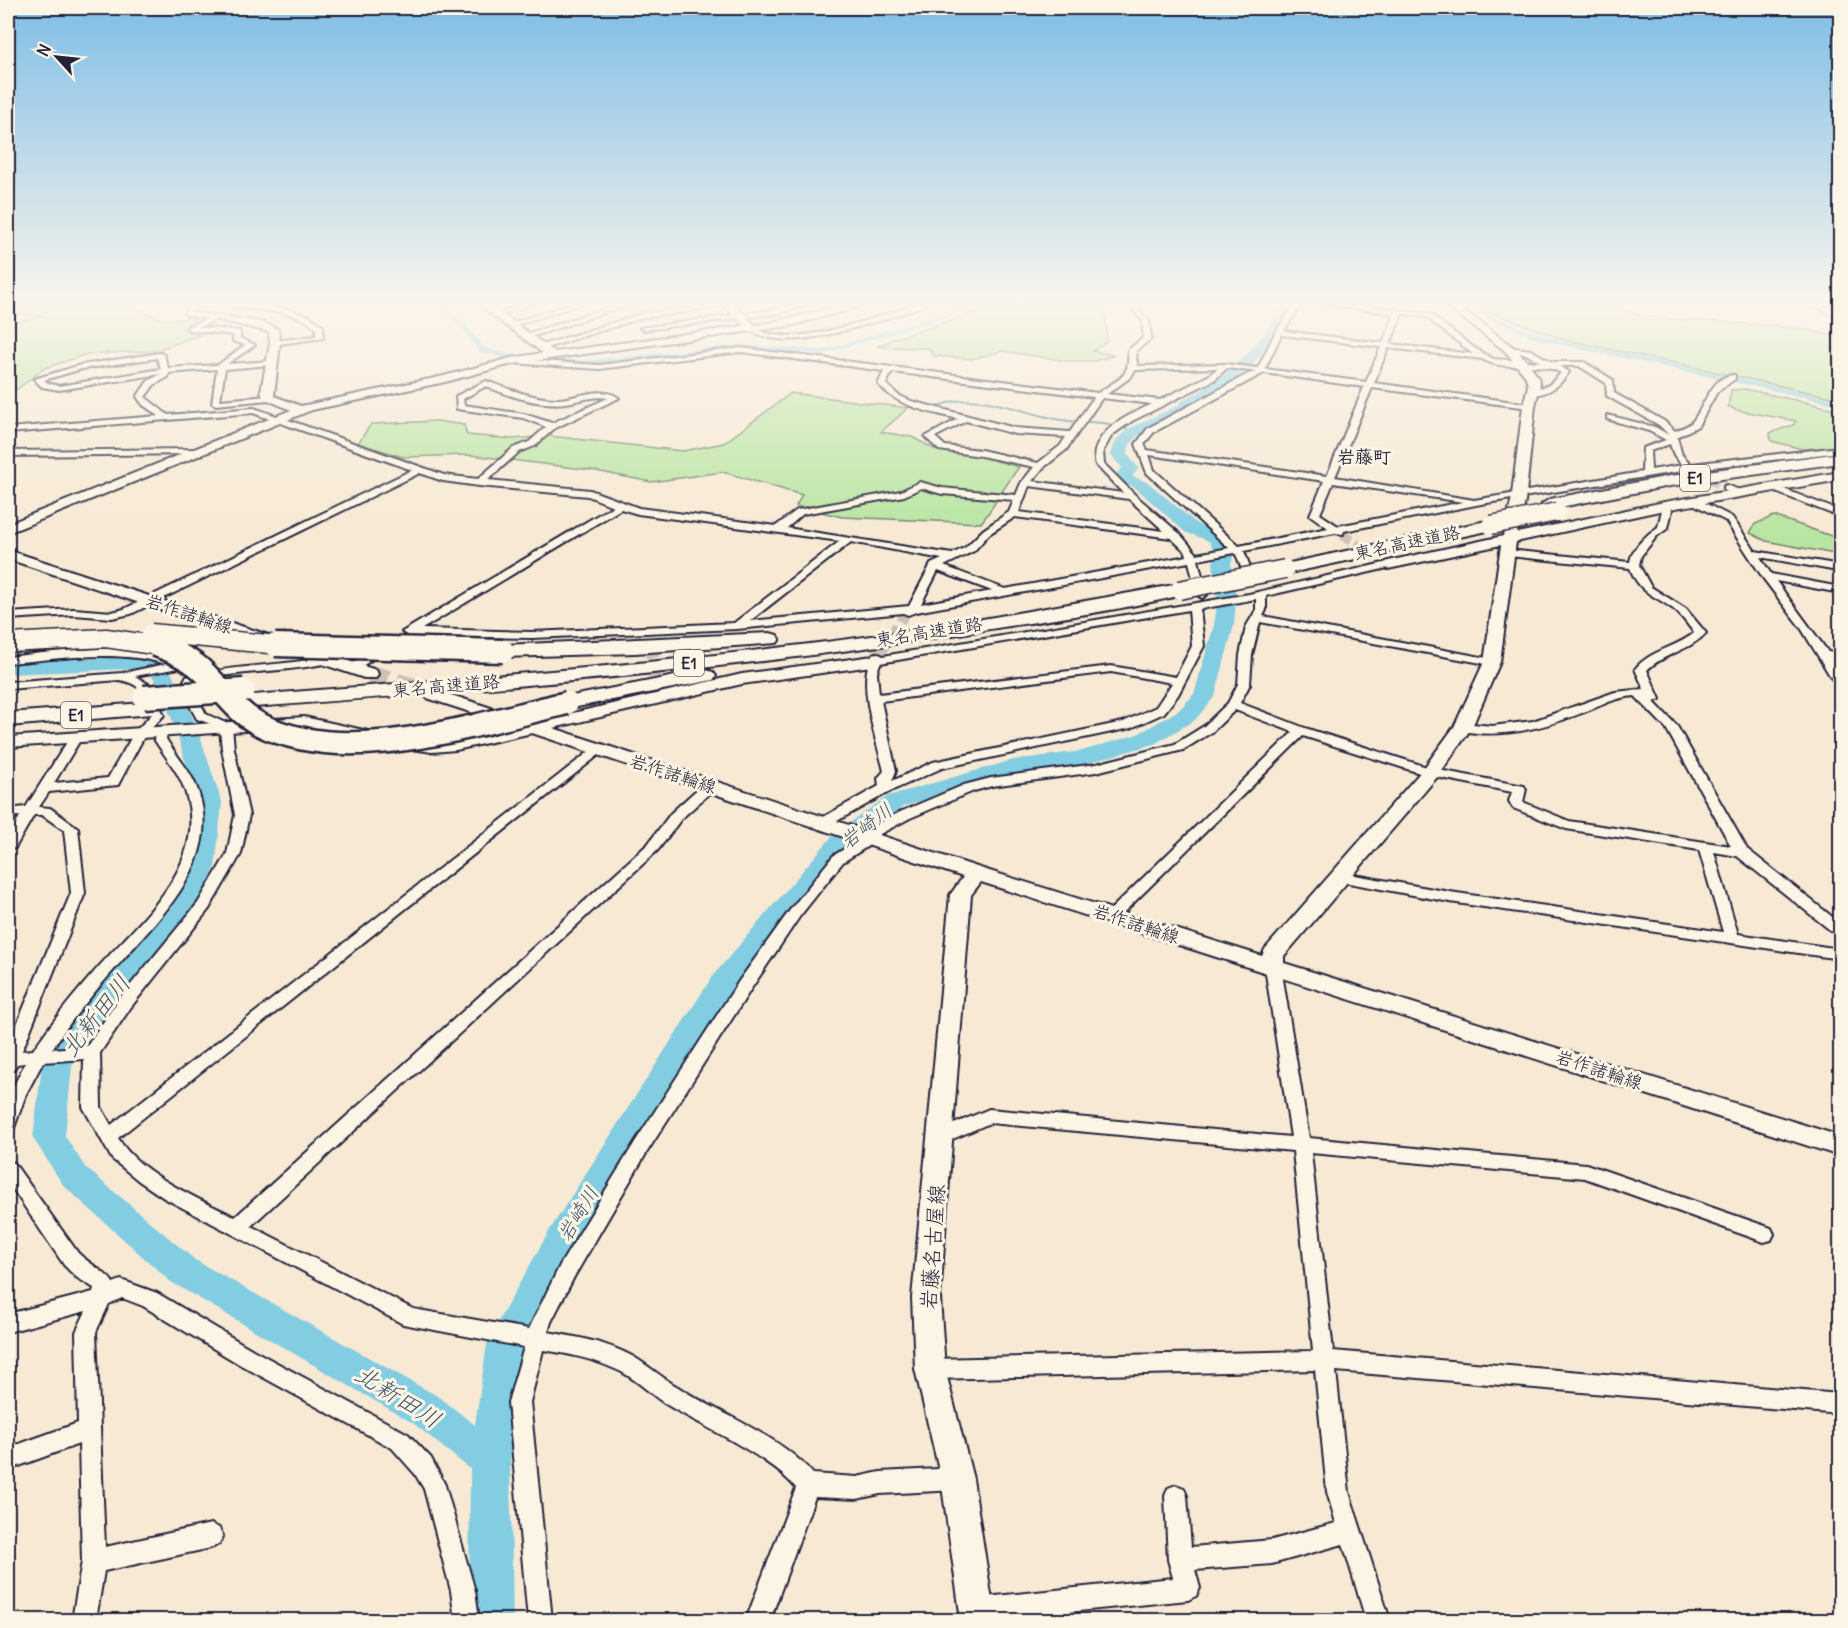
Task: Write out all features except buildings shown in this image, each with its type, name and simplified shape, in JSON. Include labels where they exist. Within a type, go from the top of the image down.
[{"type":"highway","name":"東名高速道路","points":[[1554,508],[1670,481],[1840,458]]},
{"type":"highway","name":"東名高速道路","points":[[243,696],[811,636],[1178,584],[1284,563],[1486,514],[1554,508],[1840,466]]},
{"type":"highway","name":"東名高速道路","points":[[8,708],[144,703],[523,679],[728,659],[917,635],[1133,599],[1178,584]]},
{"type":"highway","points":[[8,644],[101,639],[159,646],[173,651],[197,666],[227,702],[248,719],[273,730],[317,740],[394,738],[567,703],[1133,599]]},
{"type":"highway","points":[[8,631],[99,629],[298,647],[502,651],[645,646],[811,636]]},
{"type":"highway","name":"東名高速道路","points":[[8,720],[144,703]]},
{"type":"street","points":[[39,380],[45,385],[59,388],[109,380]]},
{"type":"street","points":[[157,380],[141,397],[161,411],[166,418]]},
{"type":"street","points":[[221,380],[216,403],[269,398],[301,410]]},
{"type":"street","points":[[269,380],[267,391],[269,398]]},
{"type":"street","points":[[8,529],[301,410],[445,380]]},
{"type":"street","points":[[884,380],[882,384],[895,397],[908,403],[1015,431],[1072,435]]},
{"type":"street","points":[[983,380],[1161,404]]},
{"type":"street","points":[[909,611],[935,566],[970,549],[986,532],[1013,514],[1026,483],[1040,466],[1063,448],[1100,395],[1121,380]]},
{"type":"street","points":[[829,825],[886,788],[938,765],[1127,725],[1160,710],[1198,646],[1203,593],[1198,557],[1100,465],[1099,451],[1105,438],[1116,426],[1207,380]]},
{"type":"street","points":[[1244,380],[1151,430],[1140,444],[1150,471],[1233,550],[1242,554],[1251,578],[1265,593]]},
{"type":"street","points":[[1330,380],[1529,406]]},
{"type":"street","points":[[1340,532],[1315,515],[1332,479],[1370,380]]},
{"type":"street","points":[[1378,1620],[1338,1492],[1301,1144],[1273,967],[1273,954],[1431,772],[1463,727],[1492,662],[1518,495],[1529,406],[1533,393],[1532,380]]},
{"type":"street","points":[[1533,393],[1541,393],[1557,380]]},
{"type":"street","points":[[1607,380],[1610,382],[1610,394],[1624,405],[1668,427],[1674,437],[1673,450],[1678,458],[1693,469]]},
{"type":"street","points":[[1647,473],[1646,450],[1695,424],[1714,391],[1728,380]]},
{"type":"street","points":[[479,483],[516,450],[532,444],[552,426],[615,398],[595,395],[556,401],[504,392],[486,382],[459,398],[460,407],[524,416],[552,426]]},
{"type":"street","points":[[8,431],[254,410],[418,470],[454,480],[590,493],[620,507],[849,539],[951,558]]},
{"type":"street","points":[[1610,417],[1674,437]]},
{"type":"street","points":[[963,418],[928,437],[942,448],[981,453],[1040,466]]},
{"type":"street","points":[[408,632],[532,635],[651,634],[909,611],[1340,532],[1486,514],[1518,495],[1647,473],[1840,450]]},
{"type":"street","points":[[8,454],[196,452]]},
{"type":"street","points":[[1143,452],[1332,479],[1486,514]]},
{"type":"street","points":[[8,616],[74,612],[112,615],[149,602],[418,470]]},
{"type":"street","points":[[8,742],[304,722],[340,728],[373,738],[432,747],[480,740],[657,693],[1200,606],[1249,597],[1384,562],[1510,546],[1733,490],[1771,487],[1840,476]]},
{"type":"street","points":[[1026,483],[1132,497]]},
{"type":"street","points":[[778,530],[800,512],[904,493],[920,485],[942,491],[1021,498]]},
{"type":"street","points":[[1771,487],[1840,514]]},
{"type":"street","points":[[1694,501],[1729,519],[1767,576],[1806,627],[1836,677]]},
{"type":"street","points":[[1648,695],[1641,669],[1700,633],[1682,611],[1647,589],[1634,565],[1636,555],[1654,534],[1663,528],[1667,510],[1664,506]]},
{"type":"street","points":[[352,668],[408,632],[620,507]]},
{"type":"street","points":[[1013,514],[1177,536]]},
{"type":"street","points":[[737,626],[849,539]]},
{"type":"street","points":[[1510,546],[1634,565]]},
{"type":"street","points":[[1751,553],[1835,567],[1840,572]]},
{"type":"street","name":"岩作諸輪線","points":[[8,554],[370,674]]},
{"type":"street","points":[[935,566],[1005,592]]},
{"type":"street","points":[[1767,576],[1840,590]]},
{"type":"street","points":[[540,1620],[519,1402],[531,1339],[567,1270],[745,986],[838,859],[891,821],[969,788],[1019,776],[1115,764],[1179,747],[1208,729],[1233,705],[1244,684],[1246,655],[1252,627],[1258,618],[1265,593]]},
{"type":"street","points":[[1258,618],[1492,662]]},
{"type":"street","points":[[8,660],[80,654],[144,655],[178,665]]},
{"type":"street","points":[[1824,655],[1840,657]]},
{"type":"street","points":[[875,658],[871,673],[874,698],[890,771],[885,778],[886,788]]},
{"type":"street","points":[[328,660],[308,665],[249,667],[213,672],[190,679],[186,688],[201,717],[222,726],[242,815],[234,854],[204,906],[125,1003],[88,1053],[92,1107],[118,1154],[144,1176],[236,1228],[410,1318],[587,1348],[625,1363],[671,1395],[761,1447],[796,1471],[808,1485],[857,1488],[880,1483],[957,1479]]},
{"type":"street","points":[[8,684],[120,676],[178,665],[216,663],[249,667]]},
{"type":"street","points":[[874,698],[1111,669],[1179,681]]},
{"type":"street","points":[[44,788],[113,782],[140,733],[158,715],[146,684],[138,679],[120,676]]},
{"type":"street","name":"岩作諸輪線","points":[[434,694],[976,874],[1840,1146]]},
{"type":"street","points":[[1463,727],[1486,731],[1540,724],[1609,697],[1648,695]]},
{"type":"street","points":[[1648,695],[1643,699],[1671,726],[1741,852],[1840,930]]},
{"type":"street","points":[[1233,705],[1301,731],[1431,772],[1519,789],[1516,801],[1518,805],[1566,825],[1741,852]]},
{"type":"street","points":[[8,1123],[22,1085],[40,1056],[78,1004],[170,897],[185,874],[195,845],[197,824],[187,778],[160,739],[160,731]]},
{"type":"street","points":[[1112,916],[1301,731]]},
{"type":"street","points":[[10,845],[76,737]]},
{"type":"street","points":[[109,1136],[600,750]]},
{"type":"street","points":[[236,1228],[653,847],[676,816],[709,786]]},
{"type":"street","points":[[8,813],[45,811],[71,828],[78,893],[9,1061]]},
{"type":"street","points":[[1705,848],[1732,939]]},
{"type":"street","name":"岩藤名古屋線","points":[[976,874],[962,895],[926,1298],[930,1369],[957,1479],[977,1615]]},
{"type":"street","points":[[1338,877],[1840,954]]},
{"type":"street","points":[[9,1061],[40,1056],[88,1053]]},
{"type":"street","points":[[941,1137],[989,1116],[1586,1171],[1764,1234]]},
{"type":"street","points":[[8,1168],[70,1259],[83,1271],[104,1284],[102,1298],[86,1332],[94,1561],[84,1620]]},
{"type":"street","points":[[8,1323],[102,1298],[121,1289],[150,1299],[246,1357],[400,1441],[423,1466],[434,1485],[463,1591],[467,1620]]},
{"type":"street","points":[[930,1369],[1324,1360],[1840,1404]]},
{"type":"street","points":[[8,1459],[88,1430]]},
{"type":"street","points":[[758,1620],[808,1485]]},
{"type":"street","points":[[977,1615],[1188,1588],[1180,1560],[1176,1496]]},
{"type":"street","points":[[1180,1560],[1272,1552],[1350,1531]]},
{"type":"street","points":[[94,1561],[211,1536]]},
{"type":"green space","points":[[8,380],[29,380],[8,396]]},
{"type":"green space","points":[[1752,380],[1840,380],[1840,399]]},
{"type":"green space","points":[[1745,389],[1840,410],[1840,447],[1802,449],[1771,441],[1770,433],[1793,425],[1796,421],[1736,410],[1728,406],[1731,390]]},
{"type":"green space","points":[[791,393],[908,408],[881,432],[912,437],[938,451],[967,453],[1019,467],[981,523],[842,517],[796,506],[802,495],[723,472],[651,482],[591,470],[470,455],[403,457],[358,443],[371,424],[437,421],[464,425],[467,435],[512,439],[549,436],[683,451],[724,443]]},
{"type":"green space","points":[[1774,516],[1840,539],[1840,555],[1766,541],[1750,533],[1755,524]]},
{"type":"waterway","name":"岩崎川","points":[[490,1460],[505,1344],[563,1238],[722,984],[843,839],[896,801],[1013,767],[1084,757],[1146,739],[1187,715],[1204,696],[1224,625],[1227,599],[1222,563],[1225,554],[1216,538],[1191,528],[1143,486],[1122,477],[1131,468],[1118,454],[1122,450],[1122,442],[1132,436],[1133,432],[1186,407],[1186,404],[1228,380]]},
{"type":"waterway","points":[[1733,380],[1840,403]]},
{"type":"waterway","points":[[939,406],[953,401],[984,401],[1061,420],[1115,425],[1133,432]]},
{"type":"waterway","points":[[8,657],[19,656]]},
{"type":"waterway","name":"北新田川","points":[[8,668],[129,663],[148,666],[163,674],[185,724],[210,803],[202,868],[182,912],[77,1034],[57,1065],[49,1138],[74,1176],[183,1271],[426,1410],[490,1460]]},
{"type":"waterway","name":"岩崎川","points":[[490,1460],[490,1614],[492,1620]]},
{"type":"tunnel","points":[[1696,472],[1727,488]]},
{"type":"tunnel","points":[[1343,535],[1380,559]]},
{"type":"tunnel","points":[[883,646],[905,614]]},
{"type":"tunnel","points":[[650,640],[651,646]]},
{"type":"tunnel","points":[[651,645],[656,689]]},
{"type":"tunnel","points":[[877,656],[884,645]]},
{"type":"tunnel","points":[[370,674],[425,691]]},
{"type":"district","name":"岩藤町","points":[[1364,457]]}]
